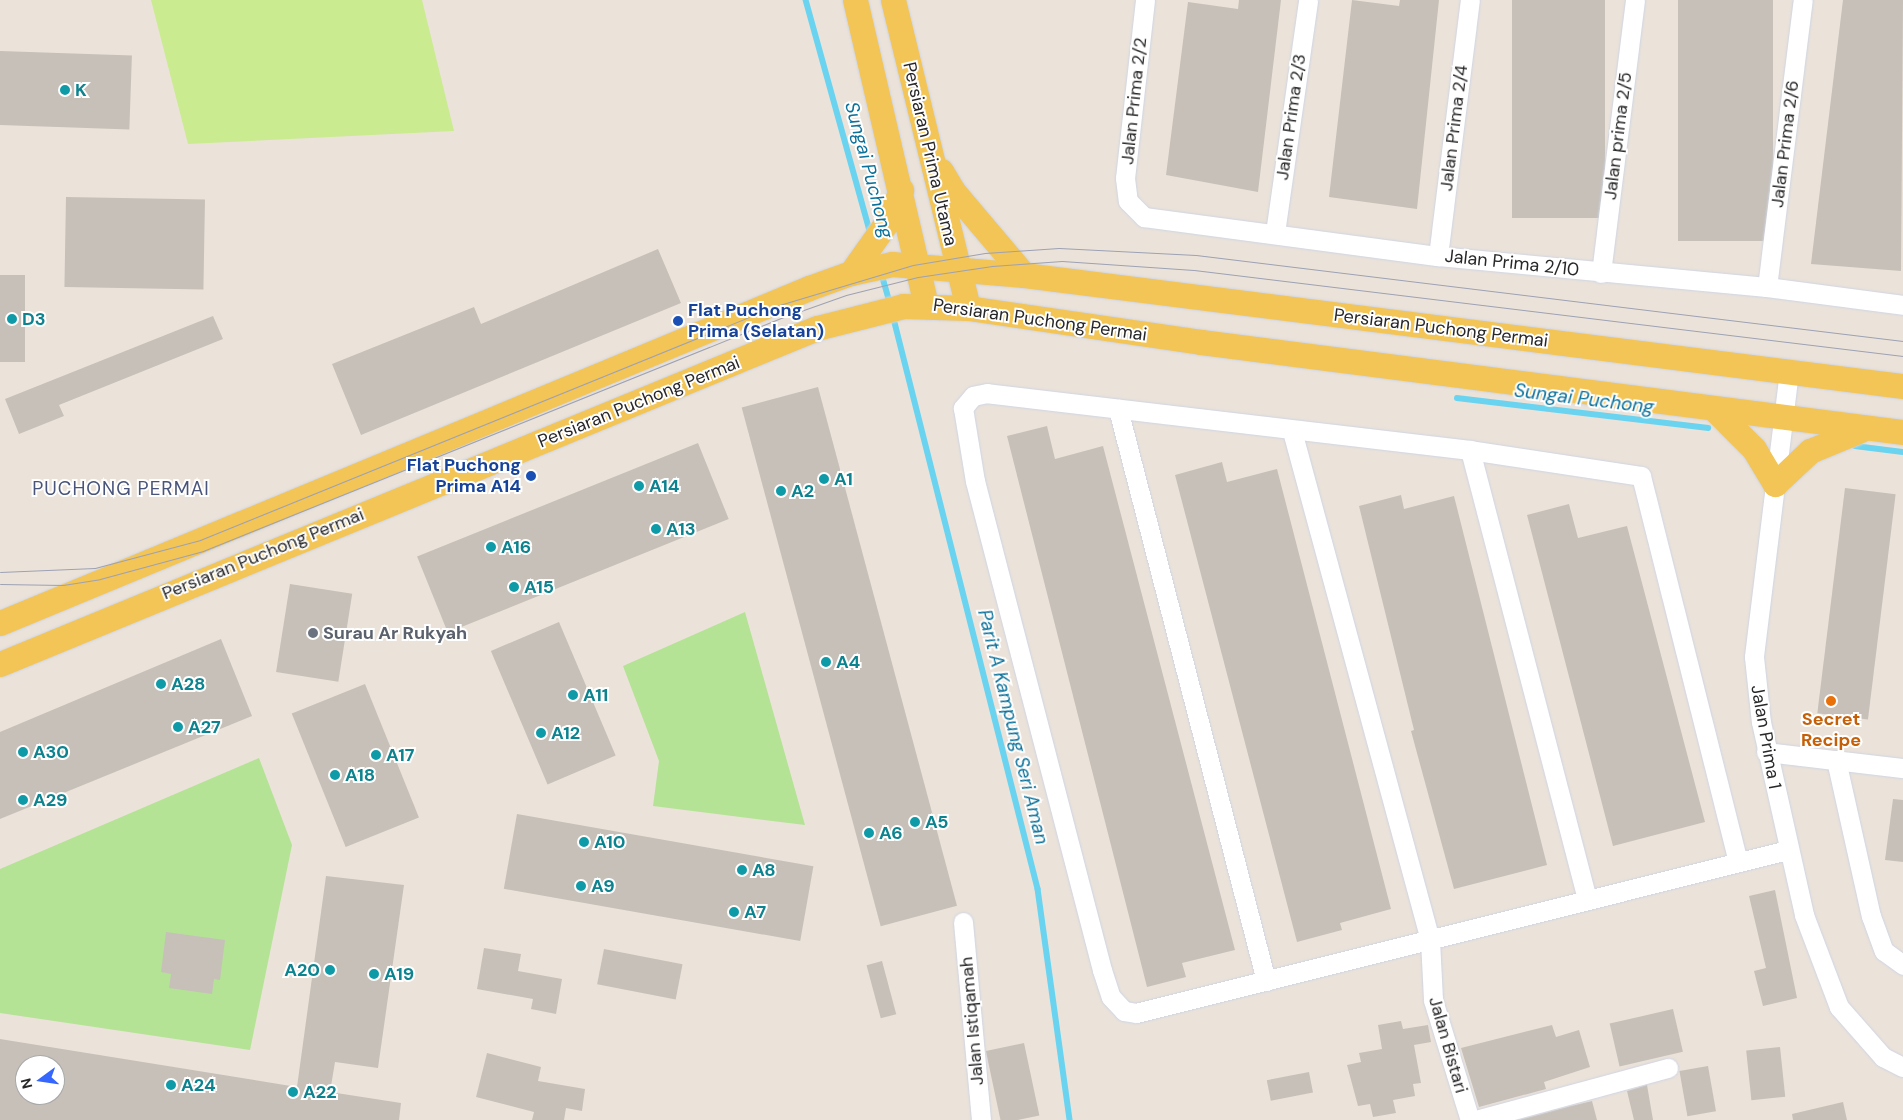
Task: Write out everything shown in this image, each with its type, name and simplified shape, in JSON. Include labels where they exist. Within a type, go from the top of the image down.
[{"type":"main road","name":"Persiaran Prima Utama","points":[[855,0],[918,266],[915,305]]},
{"type":"main road","name":"Persiaran Prima Utama","points":[[893,0],[968,308]]},
{"type":"main road","points":[[932,154],[953,191],[1024,275]]},
{"type":"main road","points":[[850,273],[887,222],[901,190]]},
{"type":"main road","name":"Persiaran Puchong Permai","points":[[0,623],[809,288],[850,273],[892,264],[1024,275],[1903,386]]},
{"type":"main road","name":"Persiaran Puchong Permai","points":[[0,664],[817,328],[915,305],[968,308],[1781,419],[1903,432]]},
{"type":"main road","points":[[1715,410],[1754,449],[1775,484],[1810,451],[1868,428]]},
{"type":"street","name":"Jalan Prima 2/2","points":[[1128,201],[1125,178],[1145,0]]},
{"type":"street","name":"Jalan Prima 2/3","points":[[1275,233],[1308,0]]},
{"type":"street","name":"Jalan Prima 2/4","points":[[1438,256],[1470,0]]},
{"type":"street","name":"Jalan prima 2/5","points":[[1601,272],[1635,0]]},
{"type":"street","name":"Jalan Prima 2/6","points":[[1767,287],[1804,0]]},
{"type":"street","name":"Jalan Prima 2/10","points":[[1128,201],[1144,217],[1438,256],[1767,287],[1903,305]]},
{"type":"street","name":"Jalan Prima 1","points":[[1789,371],[1781,419],[1754,657],[1766,752],[1804,915],[1839,1007],[1884,1057],[1903,1067]]},
{"type":"street","points":[[1738,862],[1641,476],[1470,450],[1292,431],[987,393],[973,396],[963,408],[962,418],[1111,997],[1124,1011],[1136,1013],[1788,850]]},
{"type":"street","points":[[1118,409],[1266,981]]},
{"type":"street","name":"Jalan Bistari","points":[[1292,431],[1430,940],[1433,1000],[1470,1120]]},
{"type":"street","points":[[1470,450],[1587,900]]},
{"type":"street","points":[[1766,752],[1903,768]]},
{"type":"street","points":[[1836,760],[1871,916],[1884,951],[1903,965]]},
{"type":"street","name":"Jalan Istiqamah","points":[[963,922],[981,1120]]},
{"type":"street","points":[[1476,1120],[1668,1068]]},
{"type":"green space","points":[[151,0],[422,0],[454,131],[188,144]]},
{"type":"green space","points":[[745,612],[805,825],[653,806],[659,761],[623,666]]},
{"type":"green space","points":[[259,758],[292,845],[250,1050],[0,1013],[0,869]]},
{"type":"building","points":[[1239,0],[1281,0],[1258,192],[1166,175],[1188,2],[1238,9]]},
{"type":"building","points":[[1352,0],[1399,6],[1400,0],[1439,0],[1417,209],[1329,197]]},
{"type":"building","points":[[1512,0],[1605,0],[1605,218],[1512,218]]},
{"type":"building","points":[[1678,0],[1773,0],[1773,241],[1678,241]]},
{"type":"building","points":[[1843,0],[1903,0],[1901,271],[1811,264]]},
{"type":"building","name":"K","points":[[0,51],[132,56],[129,130],[0,125]]},
{"type":"building","points":[[66,197],[205,199],[203,289],[64,287]]},
{"type":"building","points":[[658,249],[681,303],[361,435],[332,364],[474,307],[481,324]]},
{"type":"building","name":"D3","points":[[0,275],[25,275],[25,362],[0,362]]},
{"type":"building","points":[[213,316],[223,339],[59,405],[64,416],[19,434],[5,399]]},
{"type":"building","points":[[818,387],[957,906],[881,926],[742,407]]},
{"type":"building","points":[[1047,426],[1055,459],[1103,446],[1235,950],[1182,963],[1186,977],[1147,987],[1007,436]]},
{"type":"building","points":[[698,443],[729,519],[448,633],[417,557]]},
{"type":"building","points":[[1222,462],[1227,482],[1277,469],[1391,909],[1340,923],[1342,930],[1297,942],[1175,475]]},
{"type":"building","points":[[1845,488],[1896,494],[1868,720],[1817,713]]},
{"type":"building","points":[[1401,495],[1404,509],[1454,496],[1547,865],[1454,889],[1411,731],[1414,730],[1359,506]]},
{"type":"building","points":[[1569,504],[1578,538],[1627,526],[1705,822],[1613,846],[1527,515]]},
{"type":"building","name":"Surau Ar Rukyah","points":[[290,584],[352,594],[338,682],[276,672]]},
{"type":"building","points":[[559,622],[616,755],[548,784],[491,651]]},
{"type":"building","points":[[221,639],[252,716],[0,819],[0,732]]},
{"type":"building","points":[[365,684],[419,818],[346,847],[292,714]]},
{"type":"building","points":[[1893,799],[1903,800],[1903,862],[1885,860]]},
{"type":"building","points":[[517,814],[813,866],[800,941],[504,889]]},
{"type":"building","points":[[326,876],[404,885],[378,1068],[335,1062],[330,1092],[401,1103],[399,1120],[0,1120],[0,1039],[297,1087]]},
{"type":"building","points":[[1775,890],[1797,998],[1763,1006],[1754,971],[1766,968],[1749,896]]},
{"type":"building","points":[[166,932],[225,940],[220,980],[214,979],[212,994],[169,988],[171,974],[161,972]]},
{"type":"building","points":[[484,948],[521,954],[518,971],[562,979],[556,1014],[531,1009],[533,999],[477,989]]},
{"type":"building","points":[[604,949],[683,964],[676,1000],[597,984]]},
{"type":"building","points":[[882,961],[896,1014],[881,1018],[867,965]]},
{"type":"building","points":[[1673,1009],[1683,1052],[1620,1066],[1610,1024]]},
{"type":"building","points":[[1401,1021],[1403,1029],[1428,1025],[1431,1042],[1414,1045],[1421,1083],[1413,1084],[1415,1096],[1393,1100],[1396,1113],[1373,1117],[1370,1104],[1358,1106],[1347,1065],[1361,1062],[1359,1053],[1382,1049],[1378,1025]]},
{"type":"building","points":[[1552,1025],[1556,1037],[1579,1030],[1590,1067],[1544,1082],[1546,1089],[1479,1107],[1461,1048]]},
{"type":"building","points":[[1024,1043],[1039,1115],[1018,1120],[1000,1120],[986,1051]]},
{"type":"building","points":[[1780,1047],[1785,1097],[1751,1100],[1746,1051]]},
{"type":"building","points":[[487,1053],[541,1067],[538,1081],[585,1089],[582,1111],[566,1108],[564,1120],[532,1120],[534,1112],[476,1097]]},
{"type":"building","points":[[1708,1066],[1716,1111],[1687,1116],[1679,1071]]},
{"type":"building","points":[[1309,1072],[1313,1093],[1271,1101],[1267,1080]]},
{"type":"building","points":[[1647,1085],[1653,1120],[1634,1120],[1627,1091]]},
{"type":"building","points":[[1592,1101],[1597,1120],[1519,1120],[1571,1106]]},
{"type":"building","points":[[1843,1102],[1847,1120],[1793,1120],[1792,1114]]},
{"type":"waterway","name":"Sungai Puchong","points":[[806,0],[871,234]]},
{"type":"waterway","name":"Sungai Puchong","points":[[881,271],[890,303]]},
{"type":"waterway","name":"Parit A Kampung Seri Aman","points":[[893,315],[1038,889],[1070,1120]]},
{"type":"waterway","name":"Sungai Puchong","points":[[1457,398],[1708,428]]},
{"type":"waterway","name":"Sungai Puchong","points":[[1855,446],[1903,452]]},
{"type":"tram line","points":[[0,572],[95,568],[200,540],[776,306],[913,265],[985,253],[1059,248],[1196,255],[1903,341]]},
{"type":"tram line","points":[[0,584],[63,585],[100,579],[203,551],[781,318],[846,295],[918,277],[992,266],[1062,261],[1194,270],[1903,356]]},
{"type":"place","name":"K","points":[[65,90]]},
{"type":"place","name":"D3","points":[[12,319]]},
{"type":"place","name":"Flat Puchong Prima (Selatan)","points":[[678,321]]},
{"type":"place","name":"Flat Puchong Prima A14","points":[[531,476]]},
{"type":"place","name":"A1","points":[[824,479]]},
{"type":"place","name":"A14","points":[[639,486]]},
{"type":"place","name":"A2","points":[[781,491]]},
{"type":"place","name":"A13","points":[[656,529]]},
{"type":"place","name":"A16","points":[[491,547]]},
{"type":"place","name":"A15","points":[[514,587]]},
{"type":"place","name":"Surau Ar Rukyah","points":[[313,633]]},
{"type":"place","name":"A4","points":[[826,662]]},
{"type":"place","name":"A28","points":[[161,684]]},
{"type":"place","name":"A11","points":[[573,695]]},
{"type":"place","name":"Secret Recipe","points":[[1831,701]]},
{"type":"place","name":"A27","points":[[178,727]]},
{"type":"place","name":"A12","points":[[541,733]]},
{"type":"place","name":"A30","points":[[23,752]]},
{"type":"place","name":"A17","points":[[376,755]]},
{"type":"place","name":"A18","points":[[335,775]]},
{"type":"place","name":"A29","points":[[23,800]]},
{"type":"place","name":"A5","points":[[915,822]]},
{"type":"place","name":"A6","points":[[869,833]]},
{"type":"place","name":"A10","points":[[584,842]]},
{"type":"place","name":"A8","points":[[742,870]]},
{"type":"place","name":"A9","points":[[581,886]]},
{"type":"place","name":"A7","points":[[734,912]]},
{"type":"place","name":"A20","points":[[330,970]]},
{"type":"place","name":"A19","points":[[374,974]]},
{"type":"place","name":"A24","points":[[171,1085]]},
{"type":"place","name":"A22","points":[[293,1092]]},
{"type":"district","name":"PUCHONG PERMAI","points":[[121,489]]}]
